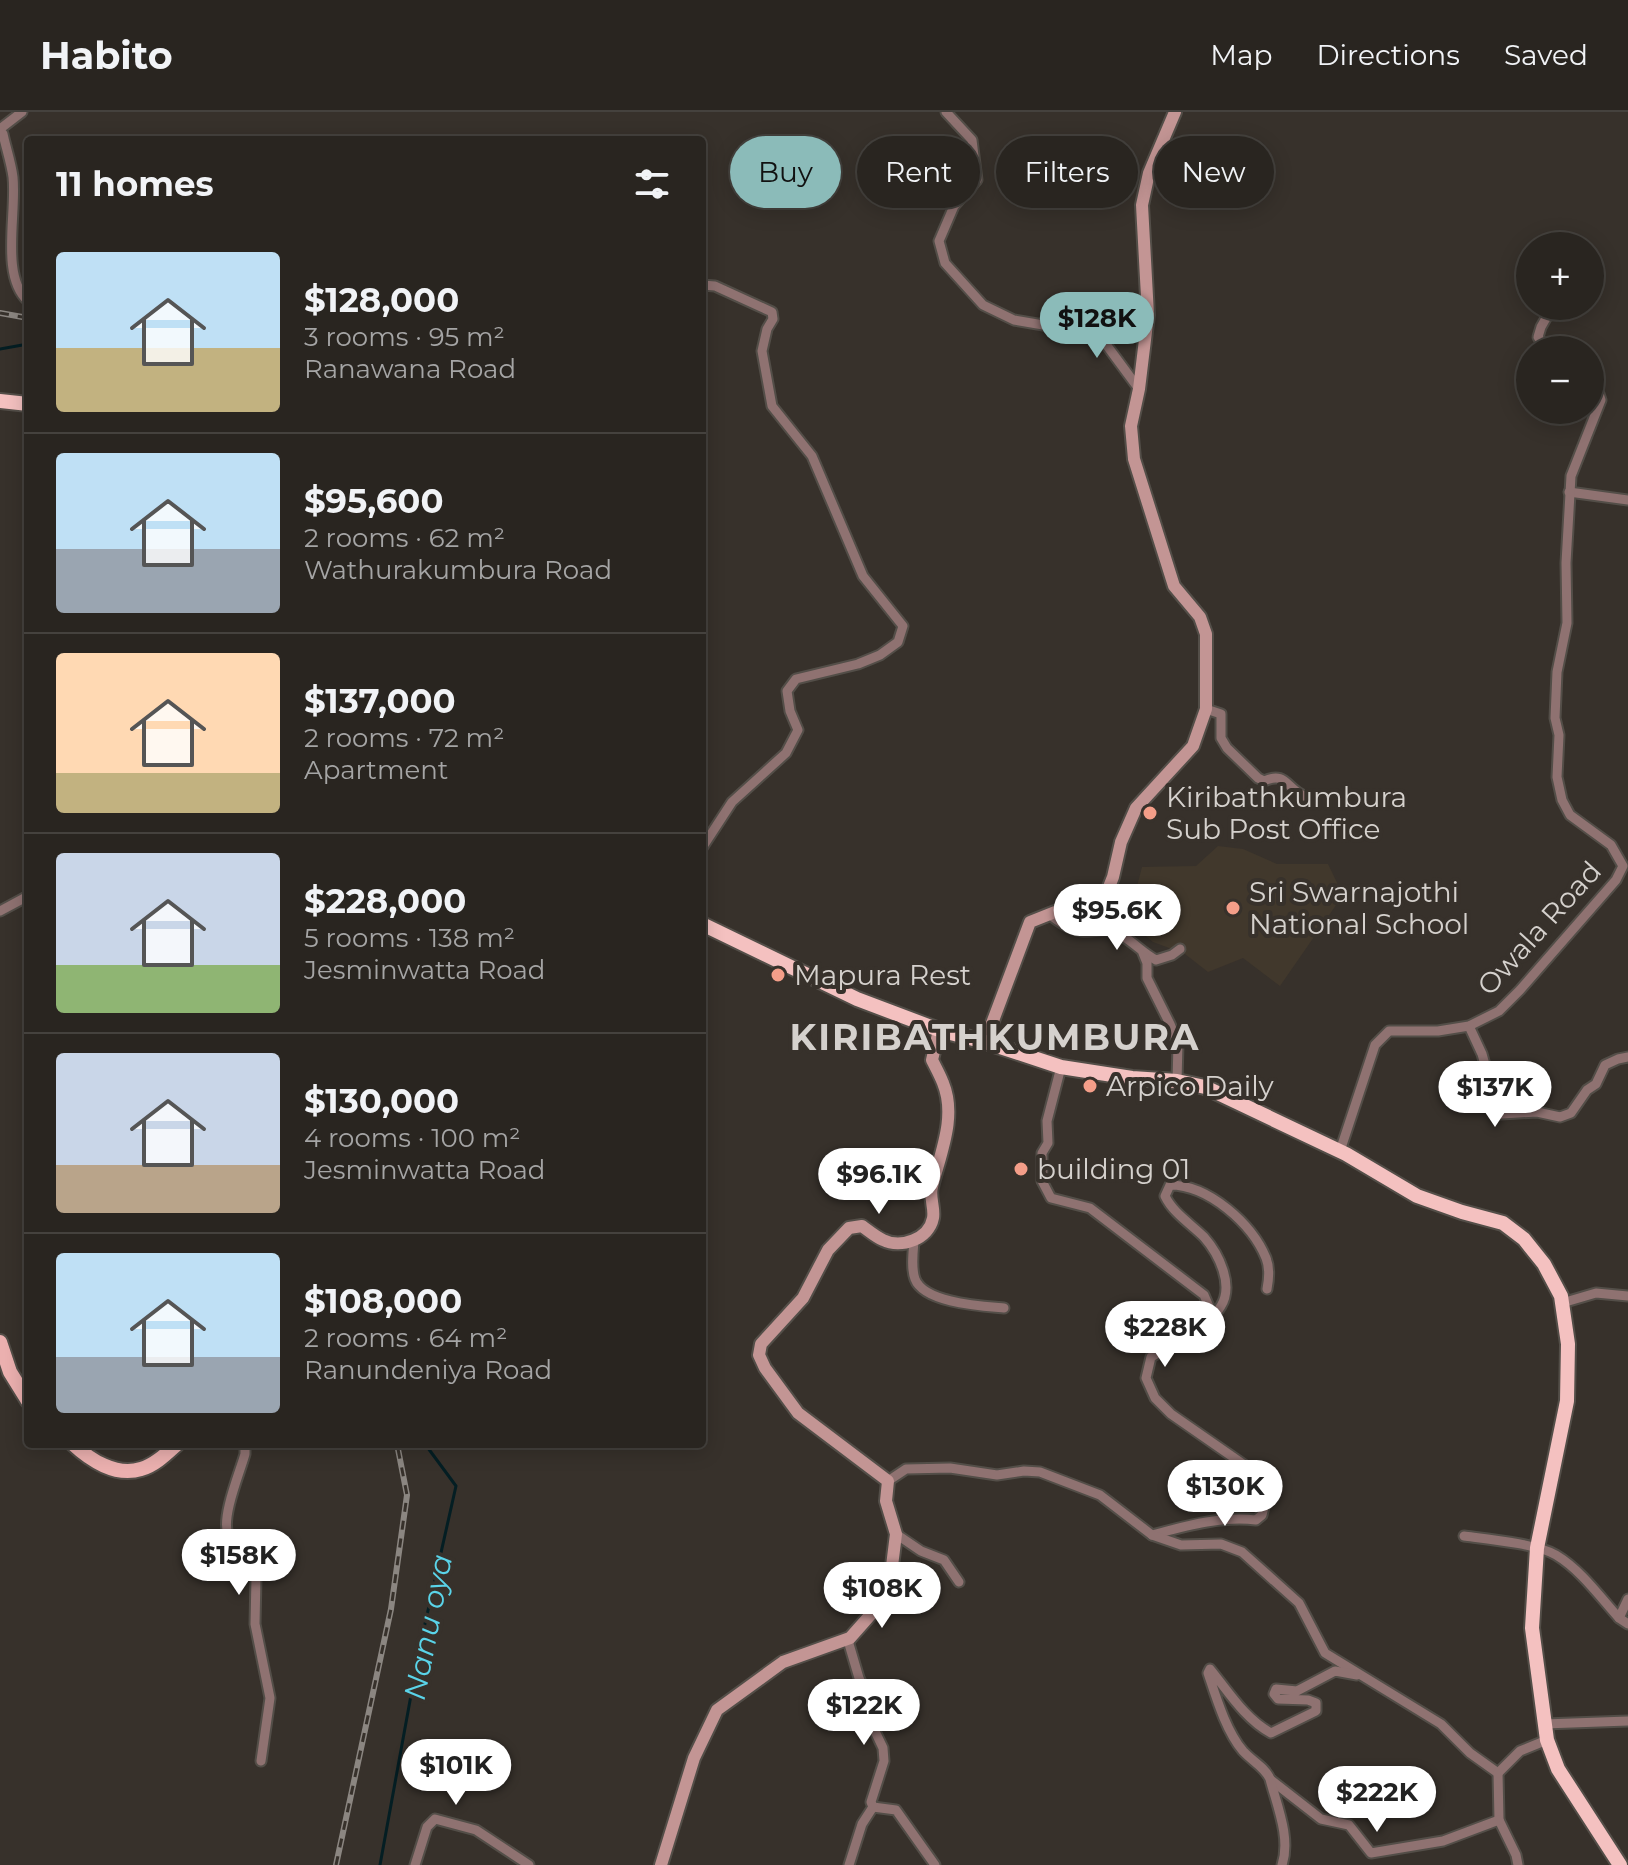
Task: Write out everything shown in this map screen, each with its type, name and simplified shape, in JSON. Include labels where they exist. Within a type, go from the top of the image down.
[{"type":"highway","points":[[0,401],[24,404]]},
{"type":"highway","points":[[706,926],[857,999],[939,1030],[1061,1067],[1205,1087],[1340,1151],[1417,1196],[1503,1223],[1524,1239],[1544,1264],[1561,1296],[1568,1344],[1567,1401],[1537,1548],[1532,1628],[1544,1724],[1558,1769],[1620,1865]]},
{"type":"main road","points":[[985,1042],[1030,922],[1057,913],[1089,910],[1105,897],[1121,842],[1136,808],[1193,746],[1206,709],[1206,634],[1200,617],[1174,586],[1134,459],[1131,426],[1148,315],[1142,205],[1149,173],[1175,112]]},
{"type":"main road","points":[[661,1865],[694,1758],[717,1710],[783,1662],[850,1638],[873,1612],[891,1574],[896,1534],[886,1501],[888,1481],[798,1413],[759,1355],[761,1344],[803,1298],[828,1250],[849,1228],[862,1226],[885,1242],[904,1243],[914,1241],[932,1224],[931,1191],[946,1141],[945,1085],[932,1060],[939,1030]]},
{"type":"main road","points":[[0,1342],[10,1372],[24,1395]]},
{"type":"main road","points":[[77,1448],[85,1456],[112,1469],[139,1470],[157,1461],[172,1448]]},
{"type":"street","points":[[22,112],[0,130],[13,178],[8,259],[13,282],[24,300]]},
{"type":"street","points":[[946,112],[972,140],[977,180],[954,206],[939,241],[945,263],[983,305],[1014,320],[1055,327],[1082,325],[1105,343],[1139,389]]},
{"type":"street","points":[[706,285],[715,286],[772,312],[773,319],[767,329],[762,351],[772,406],[812,456],[863,576],[903,626],[898,642],[880,655],[858,664],[796,679],[787,691],[790,711],[798,730],[786,753],[732,802],[706,842]]},
{"type":"street","name":"Owala Road","points":[[1340,1151],[1375,1045],[1389,1031],[1438,1031],[1469,1026],[1499,1011],[1616,880],[1623,866],[1611,845],[1570,815],[1562,800],[1557,777],[1559,735],[1555,718],[1557,672],[1567,623],[1569,492],[1571,476],[1592,424]]},
{"type":"street","points":[[1569,492],[1628,500]]},
{"type":"street","points":[[1206,709],[1221,714],[1221,738],[1258,778],[1264,781],[1273,777],[1283,779],[1304,796]]},
{"type":"street","points":[[0,911],[24,898]]},
{"type":"street","points":[[1057,913],[1063,925],[1082,931],[1108,930],[1129,939],[1145,958],[1147,978],[1178,1044],[1177,1081]]},
{"type":"street","points":[[1145,958],[1156,960],[1180,949]]},
{"type":"street","points":[[1469,1026],[1482,1054],[1489,1079],[1490,1099],[1501,1114],[1537,1112],[1560,1117],[1571,1113],[1587,1090],[1596,1084],[1605,1065],[1628,1057]]},
{"type":"street","points":[[1061,1067],[1047,1121],[1048,1143],[1042,1153],[1042,1181],[1051,1198],[1090,1208],[1204,1295],[1210,1309],[1196,1332]]},
{"type":"street","points":[[1152,1535],[1208,1522],[1238,1518],[1256,1520],[1262,1515],[1265,1503],[1264,1489],[1253,1471],[1171,1414],[1155,1398],[1146,1378],[1151,1357],[1207,1324],[1223,1304],[1226,1281],[1218,1258],[1205,1239],[1169,1204],[1165,1196],[1170,1185],[1180,1185],[1220,1203],[1248,1227],[1267,1260],[1267,1289]]},
{"type":"street","points":[[914,1241],[915,1279],[922,1290],[966,1304],[1004,1308]]},
{"type":"street","points":[[1562,1303],[1596,1293],[1628,1296]]},
{"type":"street","points":[[245,1448],[226,1520],[228,1534],[254,1569],[256,1577],[255,1624],[270,1698],[261,1761]]},
{"type":"street","points":[[888,1481],[906,1469],[950,1468],[997,1475],[1040,1472],[1100,1495],[1152,1535],[1181,1545],[1221,1544],[1242,1552],[1299,1603],[1325,1653],[1441,1724],[1470,1753],[1498,1773]]},
{"type":"street","points":[[896,1534],[921,1551],[944,1560],[959,1582]]},
{"type":"street","points":[[1464,1536],[1554,1553],[1569,1564],[1624,1621]]},
{"type":"street","points":[[1624,1621],[1628,1599]]},
{"type":"street","points":[[850,1638],[859,1678],[872,1707],[873,1727],[883,1748],[884,1761],[871,1802],[873,1807]]},
{"type":"street","points":[[1282,1865],[1285,1838],[1270,1779],[1267,1772],[1242,1750],[1217,1701],[1208,1673],[1210,1669],[1249,1716],[1271,1733],[1316,1711],[1316,1703],[1308,1700],[1278,1699],[1274,1694],[1276,1689],[1297,1691],[1335,1671],[1366,1677]]},
{"type":"street","points":[[1544,1724],[1628,1721]]},
{"type":"street","points":[[1518,1865],[1499,1820],[1498,1773],[1520,1751],[1547,1740]]},
{"type":"street","points":[[1270,1779],[1321,1819],[1349,1825],[1371,1853],[1443,1841],[1499,1820]]},
{"type":"street","points":[[849,1865],[862,1824],[873,1807]]},
{"type":"street","points":[[873,1807],[896,1810],[935,1865]]},
{"type":"street","points":[[415,1865],[427,1827],[435,1819],[476,1830],[529,1865]]},
{"type":"shaded area","name":"Sri Swarnajothi National School","points":[[1218,846],[1243,849],[1277,864],[1328,864],[1343,895],[1280,986],[1243,958],[1208,972],[1185,954],[1153,942],[1128,921],[1142,867],[1196,866]]},
{"type":"waterway","name":"Nanu oya","points":[[0,349],[24,345]]},
{"type":"waterway","name":"Nanu oya","points":[[380,1865],[420,1646],[456,1486],[428,1448]]},
{"type":"railway","points":[[0,313],[24,317]]},
{"type":"railway","points":[[336,1865],[391,1609],[407,1495],[398,1448]]},
{"type":"place","name":"Kiribathkumbura Sub Post Office","points":[[1150,813]]},
{"type":"place","name":"Sri Swarnajothi National School","points":[[1233,908]]},
{"type":"place","name":"Mapura Rest","points":[[778,975]]},
{"type":"place","name":"Arpico Daily","points":[[1090,1086]]},
{"type":"place","name":"building 01","points":[[1021,1169]]},
{"type":"district","name":"KIRIBATHKUMBURA","points":[[995,1037]]}]
